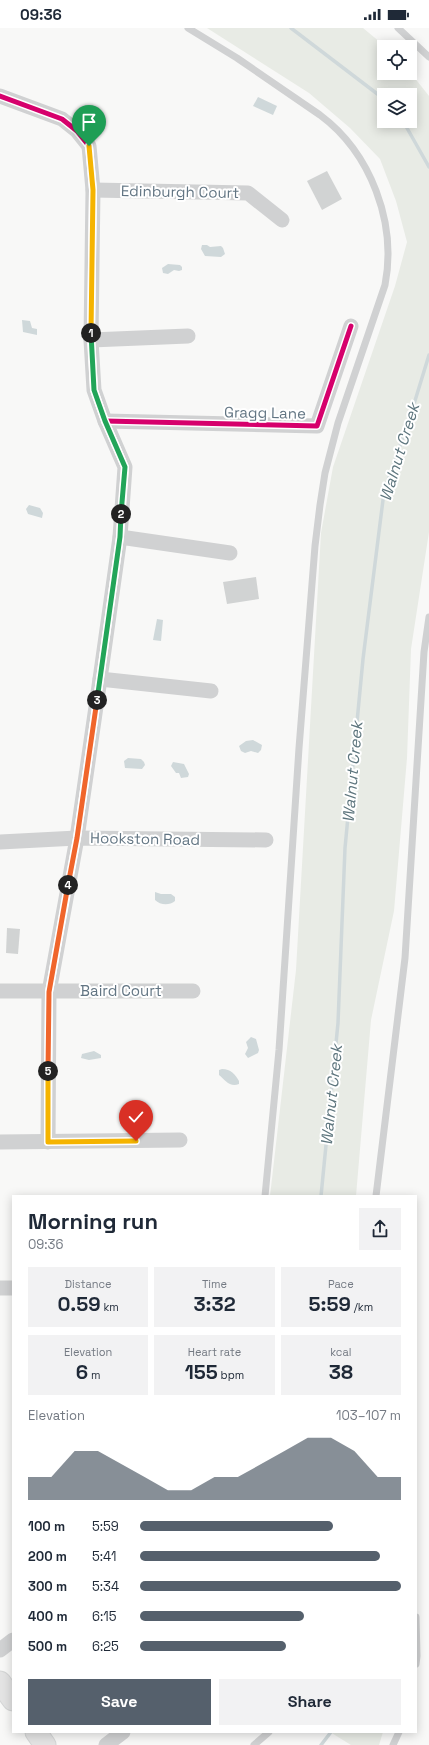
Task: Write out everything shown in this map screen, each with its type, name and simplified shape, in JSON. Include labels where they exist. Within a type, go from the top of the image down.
[{"type":"street","points":[[0,96],[62,119],[77,131],[89,146],[93,190],[91,340],[94,390],[105,421],[125,467],[120,537],[77,838],[49,992],[48,1142]]},
{"type":"street","name":"Edinburgh Court","points":[[93,190],[248,193],[282,220]]},
{"type":"street","name":"Gragg Lane","points":[[105,421],[317,426],[351,326]]},
{"type":"street","points":[[91,340],[188,336]]},
{"type":"street","points":[[120,537],[230,553]]},
{"type":"street","points":[[100,679],[211,691]]},
{"type":"street","name":"Hookston Road","points":[[0,842],[77,838],[266,840]]},
{"type":"street","name":"Baird Court","points":[[0,991],[194,991]]},
{"type":"street","points":[[0,1142],[180,1140]]},
{"type":"street","points":[[0,1288],[12,1288]]},
{"type":"street","points":[[0,1650],[12,1641]]},
{"type":"street","points":[[0,1682],[12,1699]]},
{"type":"street","points":[[37,1733],[45,1745]]},
{"type":"street","points":[[106,1745],[122,1733]]},
{"type":"lane","points":[[188,28],[237,58],[320,115],[347,139],[363,162],[374,187],[385,222],[389,245],[389,267],[385,285],[338,423],[325,473],[320,505],[315,546],[299,748],[280,1034],[265,1195]]},
{"type":"lane","points":[[398,28],[429,57]]},
{"type":"lane","points":[[376,1195],[405,958],[424,652],[429,616]]},
{"type":"lane","points":[[254,1745],[269,1733]]},
{"type":"lane","points":[[393,1745],[399,1733]]},
{"type":"shaded area","points":[[207,28],[363,28],[378,40],[377,80],[416,80],[429,96],[429,532],[411,649],[407,758],[394,911],[371,1020],[356,1195],[270,1195],[296,970],[321,533],[333,467],[395,286],[407,242],[396,201],[380,159],[350,128],[309,93]]},
{"type":"shaded area","points":[[258,97],[277,106],[273,115],[253,106]]},
{"type":"shaded area","points":[[202,245],[207,245],[210,247],[221,246],[225,254],[221,257],[205,256],[201,249]]},
{"type":"shaded area","points":[[168,264],[180,265],[182,270],[174,270],[168,274],[163,273],[162,268]]},
{"type":"shaded area","points":[[22,320],[30,321],[32,328],[37,329],[37,335],[23,332]]},
{"type":"shaded area","points":[[29,505],[40,508],[43,513],[42,518],[28,514],[26,509]]},
{"type":"shaded area","points":[[157,619],[163,620],[161,641],[153,640]]},
{"type":"shaded area","points":[[253,740],[262,745],[261,750],[258,753],[251,751],[245,753],[241,751],[239,746],[246,741]]},
{"type":"shaded area","points":[[128,758],[141,759],[145,765],[142,769],[125,768],[124,761]]},
{"type":"shaded area","points":[[173,762],[184,764],[189,774],[188,777],[181,778],[179,773],[176,773],[171,766]]},
{"type":"shaded area","points":[[155,892],[161,894],[171,894],[175,897],[175,901],[167,904],[159,903],[155,900]]},
{"type":"shaded area","points":[[251,1037],[256,1039],[259,1050],[258,1053],[248,1058],[245,1054],[248,1048],[246,1042]]},
{"type":"shaded area","points":[[94,1051],[101,1055],[101,1058],[89,1060],[81,1058],[82,1054]]},
{"type":"shaded area","points":[[222,1069],[232,1072],[239,1081],[239,1084],[230,1084],[219,1075],[219,1070]]},
{"type":"shaded area","points":[[332,1733],[383,1733],[379,1745],[351,1745]]},
{"type":"building","points":[[327,171],[342,199],[322,210],[307,181]]},
{"type":"building","points":[[256,577],[259,599],[227,604],[223,582]]},
{"type":"building","points":[[7,928],[20,929],[18,954],[6,953]]},
{"type":"waterway","name":"Walnut Creek","points":[[291,28],[377,94]]},
{"type":"waterway","name":"Walnut Creek","points":[[407,128],[429,167]]},
{"type":"waterway","name":"Walnut Creek","points":[[321,1195],[338,1023],[345,848],[363,659],[384,492],[410,417],[429,355]]},
{"type":"waterway","name":"Walnut Creek","points":[[321,1745],[330,1733]]},
{"type":"cycle path","points":[[0,96],[62,119],[77,131],[89,146],[93,190],[91,340],[94,390],[105,421],[125,467],[120,537],[77,838],[49,992],[48,1142]]},
{"type":"cycle path","points":[[105,421],[317,426],[351,326]]},
{"type":"route","points":[[89,146],[93,190],[91,340],[94,390],[105,421],[125,467],[120,537],[77,838],[49,992],[48,1142],[136,1141]]}]
